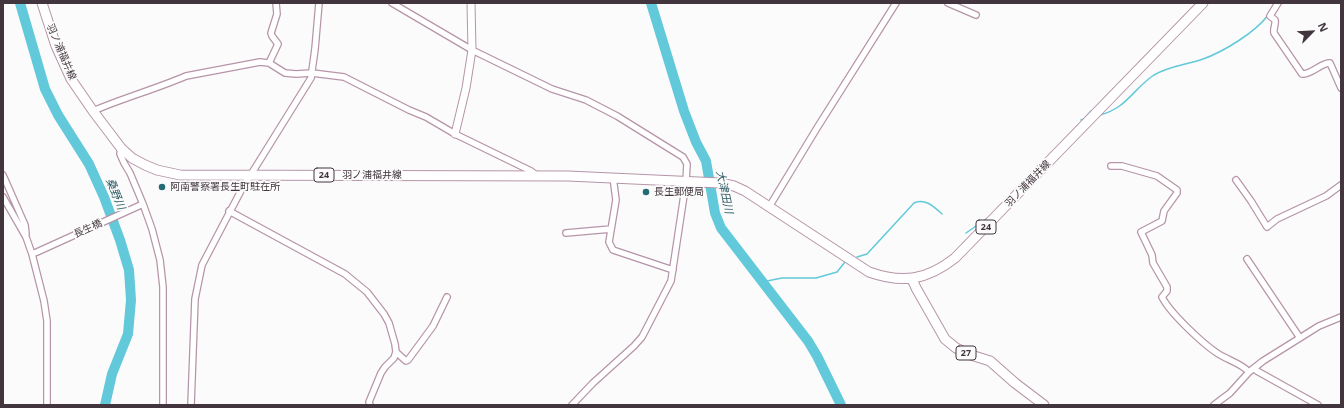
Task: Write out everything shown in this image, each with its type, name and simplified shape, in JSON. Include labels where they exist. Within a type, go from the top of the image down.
[{"type":"main road","name":"羽ノ浦福井線","points":[[42,3],[62,62],[71,79],[93,111],[121,148],[132,158],[157,170],[180,175],[536,176],[720,183],[734,186],[770,207],[869,272],[884,278],[912,279],[943,267],[955,258],[1203,3]]},
{"type":"main road","name":"27","points":[[912,279],[945,339],[956,348],[968,354],[990,361],[1015,383],[1044,405]]},
{"type":"street","points":[[269,63],[278,44],[271,33],[277,14],[276,3]]},
{"type":"street","points":[[191,405],[196,299],[202,265],[245,183],[311,78],[319,3]]},
{"type":"street","points":[[392,3],[472,50],[552,88],[586,100],[617,116],[683,157],[687,164],[686,182],[671,281],[642,337],[572,405]]},
{"type":"street","points":[[455,134],[466,88],[472,50],[471,3]]},
{"type":"street","points":[[770,207],[817,128],[896,3]]},
{"type":"street","points":[[948,3],[976,15]]},
{"type":"street","points":[[1278,3],[1270,16],[1275,20],[1273,29],[1274,33],[1302,74],[1310,73],[1330,63],[1341,88]]},
{"type":"street","points":[[93,111],[186,76],[256,63],[269,63],[285,73],[312,73],[344,77],[531,171],[536,176]]},
{"type":"street","points":[[121,148],[120,154],[130,173],[141,205],[152,229],[160,260],[163,287],[164,405]]},
{"type":"street","points":[[1111,166],[1122,166],[1157,176],[1177,190],[1178,193],[1163,214],[1162,221],[1141,232],[1152,255],[1153,263],[1166,287],[1166,291],[1162,297],[1196,336],[1218,354],[1249,372]]},
{"type":"street","points":[[3,176],[25,225],[26,237]]},
{"type":"street","points":[[613,178],[616,200],[609,242],[613,250],[673,270]]},
{"type":"street","points":[[1236,180],[1267,227],[1277,219],[1326,196],[1341,185]]},
{"type":"street","points":[[3,197],[34,253],[44,301],[46,321],[47,405]]},
{"type":"street","name":"長生橋","points":[[34,253],[141,205]]},
{"type":"street","points":[[229,211],[345,274],[358,284],[384,314],[389,323],[396,352],[394,358],[381,373],[369,402],[370,405]]},
{"type":"street","points":[[566,233],[611,229]]},
{"type":"street","points":[[1247,259],[1300,338]]},
{"type":"street","points":[[396,352],[404,359],[408,360],[433,326],[447,297]]},
{"type":"street","points":[[1214,405],[1230,393],[1254,368],[1319,326],[1341,317]]},
{"type":"street","points":[[1254,368],[1318,405]]},
{"type":"waterway","name":"桑野川","points":[[20,3],[45,89],[58,115],[89,164],[104,197],[120,240],[129,270],[131,300],[128,334],[112,374],[105,405]]},
{"type":"waterway","name":"大津田川","points":[[651,3],[684,111],[696,142],[706,161],[715,213],[721,228],[808,341],[841,405]]},
{"type":"waterway","points":[[1100,115],[1117,108],[1154,75],[1220,52],[1247,35],[1268,15]]},
{"type":"waterway","points":[[1081,120],[1084,119],[1091,111]]},
{"type":"waterway","points":[[857,257],[867,254],[914,203],[926,202],[942,214]]},
{"type":"waterway","points":[[966,233],[989,217]]},
{"type":"waterway","points":[[762,282],[782,278],[816,278],[837,272],[845,262]]},
{"type":"place","name":"阿南警察署長生町駐在所","points":[[162,187]]},
{"type":"place","name":"長生郵便局","points":[[646,192]]}]
